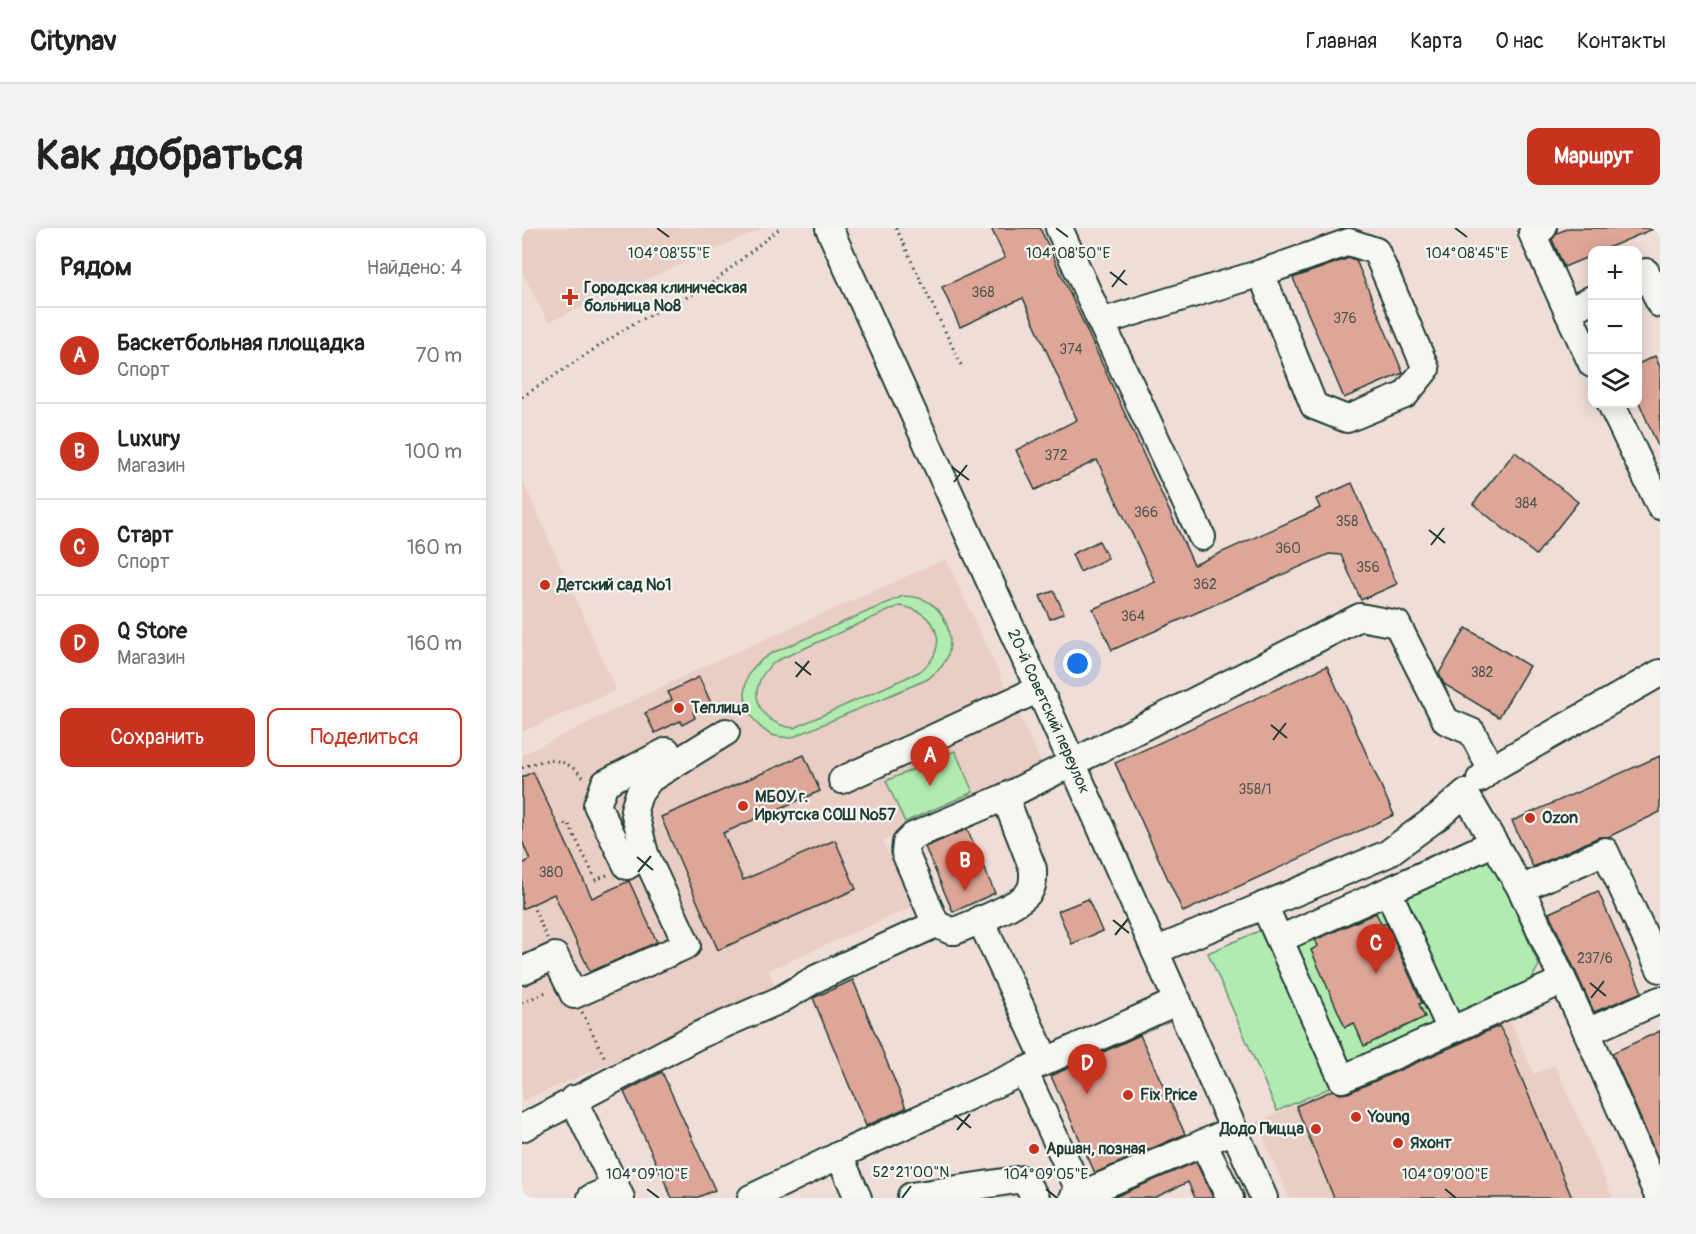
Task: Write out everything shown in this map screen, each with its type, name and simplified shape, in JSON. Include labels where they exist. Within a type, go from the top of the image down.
[{"type":"street","name":"20-й Советский переулок","points":[[829,228],[1039,689],[1264,1198]]},
{"type":"street","points":[[1059,228],[1202,537]]},
{"type":"street","points":[[1543,228],[1532,233],[1588,354]]},
{"type":"street","points":[[1101,322],[1262,273],[1349,242],[1376,251],[1426,369],[1405,395],[1347,418],[1314,406],[1262,273]]},
{"type":"street","points":[[1648,271],[1660,303]]},
{"type":"street","points":[[1568,312],[1591,300]]},
{"type":"street","points":[[1613,408],[1660,506]]},
{"type":"street","points":[[1005,797],[1033,869],[1034,880],[1029,892],[1020,901],[981,920],[955,931],[947,930],[936,924],[905,853],[906,843],[913,836],[1005,797],[1360,617],[1397,624],[1446,721],[1472,732],[1491,769]]},
{"type":"street","points":[[1155,951],[1387,854],[1440,814],[1491,769],[1660,673]]},
{"type":"street","points":[[842,780],[1039,689]]},
{"type":"street","points":[[522,971],[555,956],[574,995],[687,945],[636,860],[597,805],[605,783],[721,729],[650,779],[639,794],[634,810],[636,860]]},
{"type":"street","points":[[1465,793],[1521,889],[1587,1032],[1659,1198]]},
{"type":"street","points":[[1280,939],[1493,843]]},
{"type":"street","points":[[1521,889],[1605,852],[1660,969]]},
{"type":"street","points":[[1388,891],[1451,1030]]},
{"type":"street","points":[[1264,905],[1342,1079],[1562,981]]},
{"type":"street","points":[[981,920],[1035,1066],[1077,1196],[1234,1130]]},
{"type":"street","points":[[522,1128],[573,1099],[697,1036],[780,1000],[817,978],[936,924]]},
{"type":"street","points":[[1587,1032],[1660,1000]]},
{"type":"street","points":[[754,1197],[839,1155],[1178,1001]]},
{"type":"street","points":[[573,1099],[619,1192],[591,1198]]},
{"type":"street","points":[[1203,1143],[1230,1198]]},
{"type":"street","points":[[839,1155],[858,1198]]},
{"type":"street","points":[[911,1196],[1023,1179],[1036,1198]]},
{"type":"path","points":[[522,397],[634,323],[706,288],[780,228]]},
{"type":"path","points":[[896,228],[962,367]]},
{"type":"path","points":[[522,768],[532,763],[555,759],[573,766],[589,784],[597,805]]},
{"type":"path","points":[[559,827],[568,823],[596,880],[636,860]]},
{"type":"path","points":[[532,904],[555,956]]},
{"type":"path","points":[[522,1003],[567,982]]},
{"type":"path","points":[[591,1031],[607,1063]]},
{"type":"shaded area","name":"Городская клиническая больница №8","points":[[522,228],[764,228],[548,322],[522,272]]},
{"type":"shaded area","name":"Детский сад №1","points":[[522,479],[616,690],[522,732]]},
{"type":"shaded area","name":"МБОУ г. Иркутска СОШ №57","points":[[946,559],[1045,771],[883,841],[912,907],[769,970],[777,992],[522,1101],[522,755],[698,669]]},
{"type":"shaded area","points":[[1507,1013],[1534,1074],[1555,1065],[1613,1198],[1289,1198],[1257,1122]]},
{"type":"green space","points":[[903,596],[924,600],[937,608],[946,623],[950,641],[947,658],[928,679],[791,738],[772,735],[764,730],[752,717],[746,701],[746,683],[749,674],[758,662],[770,654]],"holes":[[[899,606],[909,608],[926,617],[936,631],[936,649],[932,659],[919,672],[794,728],[780,725],[762,711],[757,691],[766,671],[776,661]]]},
{"type":"green space","points":[[955,751],[973,792],[905,822],[886,781]]},
{"type":"green space","points":[[1484,840],[1539,965],[1530,982],[1537,997],[1277,1111],[1208,953],[1282,921],[1302,921]]},
{"type":"building","points":[[991,228],[1040,228],[1194,565],[1320,508],[1316,499],[1352,483],[1397,584],[1361,600],[1341,555],[1329,554],[1112,650],[1093,609],[1155,582],[1097,460],[1035,490],[1016,450],[1077,420],[1023,298],[960,327],[942,287],[1005,258]]},
{"type":"building","points":[[1569,228],[1655,228],[1612,246],[1588,246],[1588,257],[1564,267],[1552,239],[1557,233]]},
{"type":"building","points":[[1349,258],[1356,260],[1403,373],[1344,398],[1293,278]]},
{"type":"building","points":[[1655,356],[1660,367],[1660,451],[1641,408],[1642,362]]},
{"type":"building","points":[[1515,452],[1578,502],[1536,555],[1473,504]]},
{"type":"building","points":[[1099,541],[1108,558],[1080,572],[1072,554]]},
{"type":"building","points":[[1054,591],[1064,613],[1050,619],[1040,596]]},
{"type":"building","points":[[1466,628],[1529,666],[1499,717],[1444,684],[1439,673]]},
{"type":"building","points":[[1327,666],[1394,815],[1183,912],[1115,763]]},
{"type":"building","name":"Теплица","points":[[699,677],[711,703],[693,712],[695,718],[682,725],[680,721],[655,733],[645,713],[672,700],[668,692]]},
{"type":"building","points":[[804,755],[820,791],[723,833],[743,880],[835,840],[856,889],[718,950],[661,817]]},
{"type":"building","points":[[1660,756],[1660,812],[1608,837],[1599,837],[1533,867],[1512,821]]},
{"type":"building","points":[[533,772],[592,898],[629,881],[657,942],[590,972],[554,894],[522,909],[522,864],[530,860],[522,841],[522,777]]},
{"type":"building","points":[[967,829],[995,893],[953,912],[925,847]]},
{"type":"building","points":[[1598,891],[1642,992],[1594,1012],[1549,913]]},
{"type":"building","points":[[1088,899],[1102,931],[1072,944],[1058,911]]},
{"type":"building","points":[[1376,913],[1382,925],[1386,923],[1422,1003],[1419,1004],[1425,1017],[1364,1046],[1354,1023],[1345,1027],[1311,950],[1318,946],[1315,940]]},
{"type":"building","points":[[853,980],[906,1108],[866,1126],[813,998]]},
{"type":"building","points":[[1499,1026],[1509,1044],[1572,1198],[1334,1198],[1296,1106],[1333,1090],[1340,1094],[1348,1093]]},
{"type":"building","points":[[1660,1031],[1660,1163],[1612,1053]]},
{"type":"building","points":[[1140,1035],[1185,1134],[1095,1173],[1051,1076]]},
{"type":"building","points":[[662,1072],[715,1190],[696,1198],[672,1198],[624,1092]]},
{"type":"building","points":[[1196,1162],[1213,1198],[1195,1198],[1188,1182],[1154,1198],[1112,1198]]},
{"type":"place","name":"Городская клиническая больница №8","points":[[570,297]]},
{"type":"place","name":"Детский сад №1","points":[[545,585]]},
{"type":"place","name":"Теплица","points":[[679,708]]},
{"type":"place","name":"Баскетбольная площадка","points":[[930,786]]},
{"type":"place","name":"МБОУ г. Иркутска СОШ №57","points":[[743,806]]},
{"type":"place","name":"Ozon","points":[[1530,818]]},
{"type":"place","name":"Luxury","points":[[965,891]]},
{"type":"place","name":"Старт","points":[[1376,974]]},
{"type":"place","name":"Q Store","points":[[1087,1094]]},
{"type":"place","name":"Fix Price","points":[[1128,1095]]},
{"type":"place","name":"Young","points":[[1356,1117]]},
{"type":"place","name":"Додо Пицца","points":[[1316,1129]]},
{"type":"place","name":"Яхонт","points":[[1398,1143]]},
{"type":"place","name":"Аршан, позная","points":[[1034,1149]]}]
